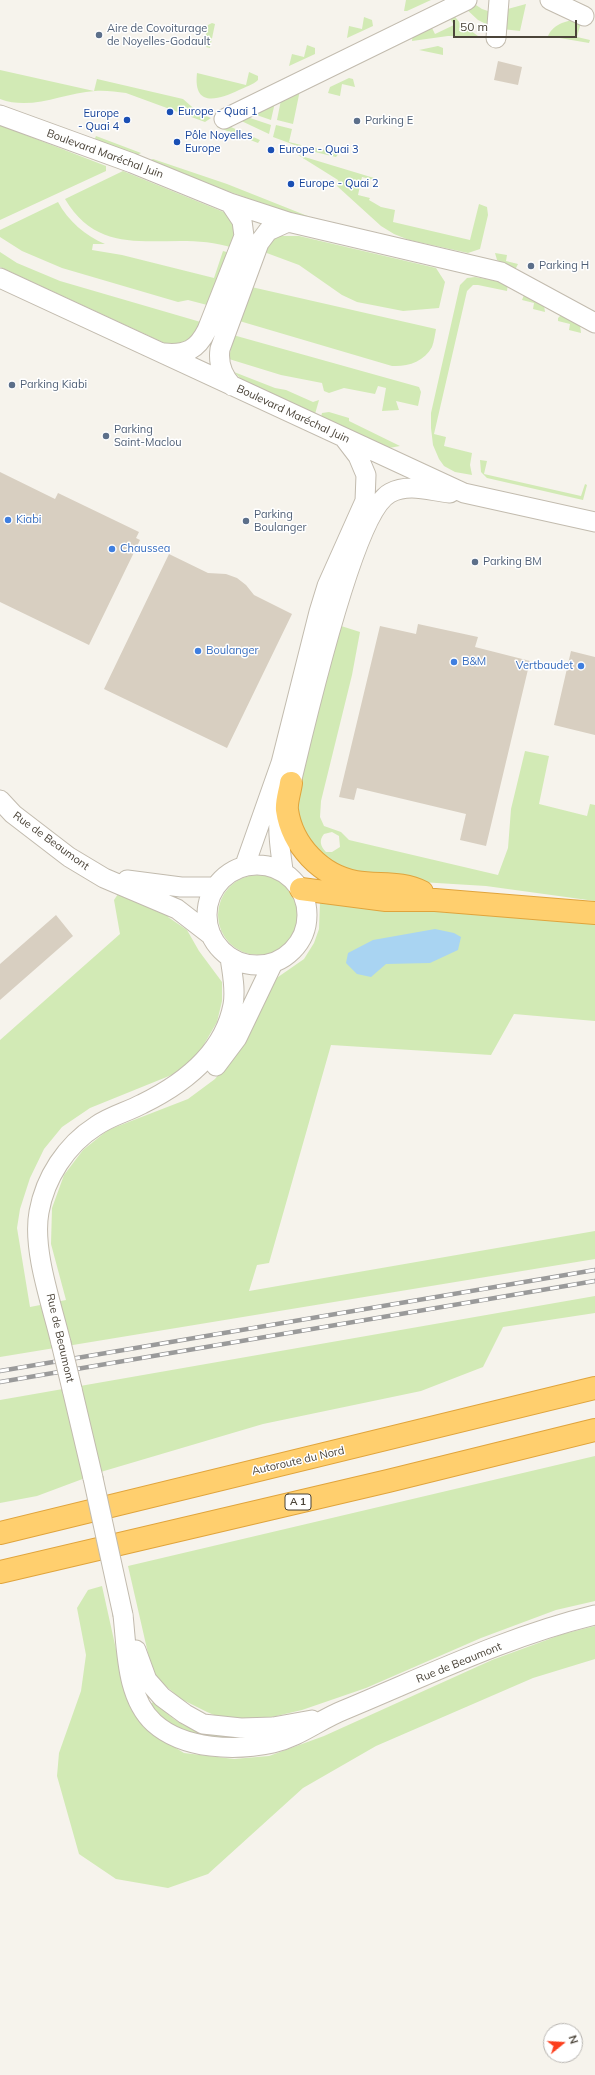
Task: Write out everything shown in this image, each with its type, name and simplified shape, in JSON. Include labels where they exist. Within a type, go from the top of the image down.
[{"type":"highway","points":[[291,783],[287,809],[297,839],[310,858],[325,871],[355,882],[411,886],[435,900]]},
{"type":"highway","points":[[301,889],[386,900],[435,900],[595,913]]},
{"type":"highway","name":"Autoroute du Nord","points":[[0,1533],[595,1388]]},
{"type":"highway","name":"A 1","points":[[0,1572],[388,1481],[595,1430]]},
{"type":"street","points":[[224,119],[467,0]]},
{"type":"street","points":[[496,38],[499,0]]},
{"type":"street","points":[[550,0],[584,16]]},
{"type":"street","name":"Boulevard Maréchal Juin","points":[[0,115],[132,163],[230,203],[288,222],[501,272],[595,323]]},
{"type":"street","points":[[162,353],[174,354],[192,349],[202,341],[207,330],[244,236],[242,221],[230,203]]},
{"type":"street","points":[[232,386],[222,371],[219,358],[220,348],[259,243],[268,232],[288,222]]},
{"type":"street","name":"Boulevard Maréchal Juin","points":[[0,278],[464,493],[595,522]]},
{"type":"street","points":[[244,865],[281,763],[321,606],[351,529],[365,501],[366,475],[358,456],[343,437]]},
{"type":"street","points":[[283,870],[277,828],[281,804],[291,783],[329,634],[354,553],[378,505],[389,493],[407,488],[449,493],[464,493]]},
{"type":"street","name":"Rue de Beaumont","points":[[0,800],[13,814],[69,857],[104,878],[177,909],[212,936]]},
{"type":"street","points":[[244,865],[270,865],[283,870],[301,889],[306,901],[308,914],[307,926],[302,938],[295,949],[285,957],[273,963],[251,965],[230,957],[219,948],[212,936],[208,924],[207,911],[209,899],[215,887],[227,874],[244,865]]},
{"type":"street","name":"Rue de Beaumont","points":[[104,878],[181,887],[215,887]]},
{"type":"street","name":"Rue de Beaumont","points":[[230,957],[234,986],[233,1005],[226,1028],[216,1047],[205,1061],[171,1088],[142,1105],[108,1119],[78,1140],[61,1159],[47,1185],[39,1213],[38,1245],[93,1478],[123,1615],[134,1690],[141,1706],[154,1723],[174,1736],[196,1743],[223,1747],[247,1747],[273,1743],[295,1736],[325,1717],[486,1651],[562,1623],[595,1615]]},
{"type":"street","name":"Rue de Beaumont","points":[[142,1105],[176,1097],[188,1090],[216,1067],[237,1038],[273,963]]},
{"type":"street","name":"Rue de Beaumont","points":[[123,1615],[147,1680],[162,1697],[184,1714],[203,1724],[241,1728],[273,1727],[325,1717]]},
{"type":"green space","points":[[406,0],[431,0],[404,11]]},
{"type":"green space","points":[[473,3],[482,9],[491,12],[488,25],[478,20],[464,7]]},
{"type":"green space","points":[[526,4],[520,31],[502,29],[504,10]]},
{"type":"green space","points":[[452,13],[460,23],[478,36],[448,36],[412,41],[413,32],[427,25],[432,28],[435,34],[454,25],[448,15]]},
{"type":"green space","points":[[364,17],[372,20],[373,26],[347,38],[349,26],[362,29]]},
{"type":"green space","points":[[582,19],[577,37],[590,40],[589,43],[548,36],[554,28],[562,23]]},
{"type":"green space","points":[[212,23],[215,24],[210,48],[206,47],[204,43],[208,25]]},
{"type":"green space","points":[[307,45],[315,48],[315,54],[289,66],[292,54],[304,57]]},
{"type":"green space","points":[[438,46],[443,48],[443,55],[419,50]]},
{"type":"green space","points":[[0,70],[94,91],[97,79],[183,99],[199,113],[211,118],[205,122],[126,93],[107,91],[83,92],[36,102],[12,102],[0,99]]},
{"type":"green space","points":[[249,72],[258,76],[258,80],[251,85],[231,94],[209,98],[203,96],[199,92],[197,73],[246,85]]},
{"type":"green space","points":[[349,78],[353,79],[355,87],[342,84],[340,96],[328,93],[330,87]]},
{"type":"green space","points":[[300,90],[293,124],[277,120],[282,95]]},
{"type":"green space","points":[[276,98],[271,120],[248,112]]},
{"type":"green space","points":[[241,115],[271,125],[269,134],[235,118]]},
{"type":"green space","points":[[222,123],[260,140],[258,143],[217,127]]},
{"type":"green space","points":[[0,125],[106,166],[106,171],[0,220]]},
{"type":"green space","points":[[276,125],[292,129],[289,142],[301,145],[300,147],[273,137]]},
{"type":"green space","points":[[96,136],[141,153],[134,157],[94,141]]},
{"type":"green space","points":[[315,148],[339,153],[336,157],[315,152]]},
{"type":"green space","points":[[298,155],[374,178],[374,180],[362,177],[358,195],[370,198],[369,200],[381,207],[395,210],[393,222],[470,240],[479,204],[487,207],[488,215],[480,249],[468,253],[409,240],[394,234],[381,226],[337,186],[338,180]]},
{"type":"green space","points":[[153,159],[227,184],[310,217],[309,220],[146,162]]},
{"type":"green space","points":[[123,171],[231,215],[236,221],[233,248],[210,243],[187,241],[141,241],[120,239],[100,232],[81,220],[65,199]]},
{"type":"green space","points":[[58,202],[72,222],[91,237],[105,244],[93,244],[92,250],[122,255],[214,278],[223,251],[230,253],[211,306],[188,300],[178,302],[62,268],[22,251],[0,237],[0,230]]},
{"type":"green space","points":[[279,236],[299,236],[436,268],[445,282],[439,308],[403,311],[357,302],[342,295],[299,265],[264,252],[273,239]]},
{"type":"green space","points":[[0,252],[17,263],[60,281],[204,323],[196,341],[173,347],[0,267]]},
{"type":"green space","points":[[495,253],[507,255],[506,261],[518,264],[516,268],[512,268],[497,260]]},
{"type":"green space","points":[[475,277],[508,283],[507,291],[473,285],[467,291],[434,434],[446,437],[444,446],[472,453],[470,465],[472,475],[455,472],[444,466],[439,459],[433,445],[431,413],[460,285],[467,278]]},
{"type":"green space","points":[[247,286],[436,329],[433,345],[429,352],[420,360],[403,366],[392,366],[236,320]]},
{"type":"green space","points":[[524,295],[544,305],[545,312],[533,309],[534,303],[522,300]]},
{"type":"green space","points":[[561,315],[580,325],[581,333],[569,330],[570,324],[558,321],[558,318]]},
{"type":"green space","points":[[233,335],[419,387],[421,392],[418,406],[396,401],[399,410],[382,411],[386,388],[378,386],[375,394],[344,388],[329,393],[324,391],[322,383],[281,375],[229,359]]},
{"type":"green space","points":[[234,372],[275,388],[286,390],[313,402],[319,400],[315,414],[243,381]]},
{"type":"green space","points":[[329,412],[349,418],[349,421],[400,446],[389,448],[321,417],[322,413]]},
{"type":"green space","points":[[480,460],[487,461],[484,474],[581,496],[585,484],[587,485],[583,500],[487,478],[481,472]]},
{"type":"green space","points":[[338,625],[360,632],[352,675],[321,801],[320,817],[324,826],[341,832],[349,840],[498,875],[508,848],[511,809],[525,751],[549,756],[539,804],[587,816],[590,804],[595,805],[595,901],[486,886],[355,878],[335,870],[299,828],[295,793]],"holes":[[[332,832],[339,836],[340,847],[332,852],[326,852],[322,848],[321,838],[324,834]]]},
{"type":"green space","points":[[258,875],[273,878],[286,887],[295,900],[298,915],[295,930],[286,943],[273,952],[258,955],[243,952],[230,943],[221,930],[218,915],[221,900],[230,887],[243,878]]},
{"type":"green space","points":[[118,894],[170,912],[168,917],[187,930],[199,951],[222,982],[222,1001],[217,1022],[199,1053],[174,1074],[90,1108],[62,1127],[44,1149],[30,1178],[20,1209],[17,1228],[30,1307],[66,1300],[51,1244],[52,1208],[64,1175],[83,1150],[108,1130],[188,1099],[215,1079],[235,1054],[268,984],[304,959],[314,943],[319,929],[320,902],[423,911],[595,921],[595,1021],[514,1014],[491,1055],[331,1045],[269,1263],[257,1265],[249,1291],[595,1231],[595,1259],[0,1357],[0,1040],[120,934],[114,900]]},
{"type":"green space","points":[[595,1296],[595,1313],[503,1327],[483,1367],[421,1391],[263,1424],[104,1471],[37,1496],[0,1503],[0,1400]]},
{"type":"green space","points":[[595,1456],[595,1601],[556,1610],[481,1638],[366,1688],[302,1710],[255,1721],[226,1720],[207,1712],[181,1699],[153,1675],[128,1566]]},
{"type":"green space","points":[[102,1586],[127,1699],[135,1715],[148,1731],[184,1753],[234,1759],[269,1756],[324,1736],[492,1660],[563,1634],[595,1626],[595,1659],[533,1678],[376,1746],[303,1788],[208,1874],[168,1888],[116,1879],[79,1854],[57,1776],[59,1753],[81,1691],[86,1655],[77,1608],[88,1590]]},
{"type":"green space","points":[[154,1701],[177,1721],[188,1727],[210,1734],[253,1735],[254,1739],[205,1739],[169,1725],[150,1705]]},
{"type":"water","points":[[435,929],[454,933],[461,937],[458,950],[430,963],[386,964],[371,977],[357,974],[346,963],[348,953],[373,940]]},
{"type":"building","points":[[498,61],[522,67],[518,85],[494,80]]},
{"type":"building","points":[[0,472],[55,499],[58,493],[139,532],[136,538],[140,540],[89,645],[0,602]]},
{"type":"building","name":"Boulanger","points":[[169,554],[208,573],[226,574],[237,578],[246,585],[254,595],[292,614],[227,748],[104,689]]},
{"type":"building","points":[[418,624],[478,637],[475,647],[530,661],[486,846],[460,840],[466,814],[357,788],[354,800],[339,797],[380,626],[416,634]]},
{"type":"building","points":[[571,651],[595,657],[595,735],[554,725]]},
{"type":"building","points":[[56,915],[73,936],[0,1000],[0,964]]},
{"type":"railway","points":[[0,1371],[595,1270]]},
{"type":"railway","points":[[0,1382],[595,1281]]},
{"type":"place","name":"Aire de Covoiturage de Noyelles-Godault","points":[[99,35]]},
{"type":"place","name":"Europe - Quai 1","points":[[170,112]]},
{"type":"place","name":"Europe - Quai 4","points":[[127,120]]},
{"type":"place","name":"Parking E","points":[[357,121]]},
{"type":"place","name":"Pôle Noyelles Europe","points":[[177,142]]},
{"type":"place","name":"Europe - Quai 3","points":[[271,150]]},
{"type":"place","name":"Europe - Quai 2","points":[[291,184]]},
{"type":"place","name":"Parking H","points":[[531,266]]},
{"type":"place","name":"Parking Kiabi","points":[[12,385]]},
{"type":"place","name":"Parking Saint-Maclou","points":[[106,436]]},
{"type":"place","name":"Kiabi","points":[[8,520]]},
{"type":"place","name":"Parking Boulanger","points":[[246,521]]},
{"type":"place","name":"Chaussea","points":[[112,549]]},
{"type":"place","name":"Parking BM","points":[[475,562]]},
{"type":"place","name":"Boulanger","points":[[198,651]]},
{"type":"place","name":"B&M","points":[[454,662]]},
{"type":"place","name":"Vertbaudet","points":[[581,666]]}]
